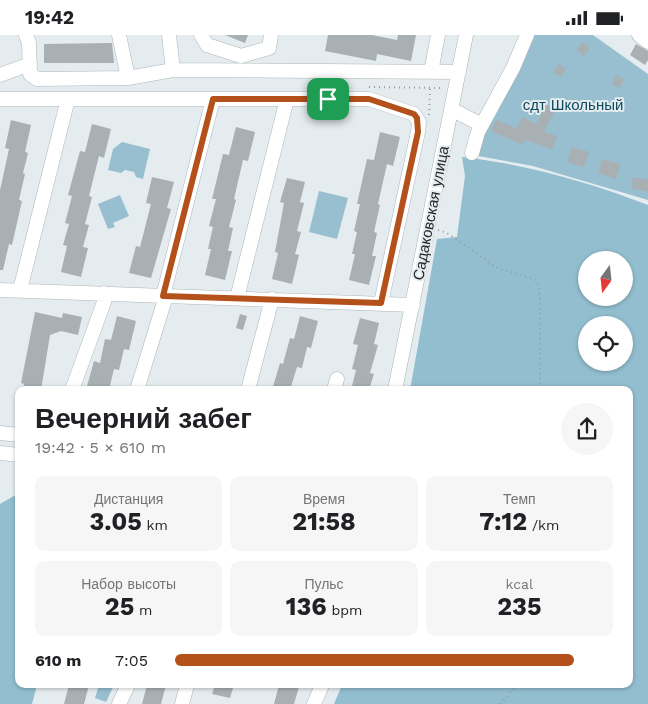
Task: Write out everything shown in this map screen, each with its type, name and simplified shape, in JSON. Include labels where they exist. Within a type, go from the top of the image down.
[{"type":"street","points":[[26,35],[29,43],[30,74],[37,79],[128,78],[174,70],[459,72]]},
{"type":"street","points":[[119,35],[128,78]]},
{"type":"street","points":[[169,35],[174,70]]},
{"type":"street","points":[[201,35],[206,44],[236,55],[248,55],[270,41],[274,71]]},
{"type":"street","points":[[431,71],[438,35]]},
{"type":"street","name":"Садаковская улица","points":[[396,386],[466,35]]},
{"type":"street","points":[[472,153],[482,125],[513,68],[527,35]]},
{"type":"street","points":[[639,35],[648,42]]},
{"type":"street","points":[[0,75],[30,64]]},
{"type":"street","points":[[0,99],[369,99],[414,114],[417,118],[418,132],[381,303]]},
{"type":"street","points":[[20,290],[68,99]]},
{"type":"street","points":[[138,386],[165,296],[213,99]]},
{"type":"street","points":[[237,298],[288,99]]},
{"type":"street","points":[[451,109],[482,125]]},
{"type":"street","points":[[0,290],[412,305]]},
{"type":"street","points":[[73,386],[104,302],[104,293]]},
{"type":"street","points":[[249,386],[272,299]]},
{"type":"street","points":[[0,433],[15,435]]},
{"type":"street","points":[[0,453],[15,455]]},
{"type":"street","points":[[118,704],[126,688]]},
{"type":"street","points":[[182,704],[186,688]]},
{"type":"street","points":[[314,704],[321,688]]},
{"type":"path","points":[[429,118],[430,86]]},
{"type":"path","points":[[428,228],[447,233],[499,269],[534,279],[538,284],[540,296],[540,386]]},
{"type":"path","points":[[500,704],[514,688]]},
{"type":"green space","name":"сдт Школьный","points":[[524,35],[593,35],[648,74],[648,200],[533,166],[473,155]]},
{"type":"green space","points":[[122,142],[150,149],[143,179],[136,177],[134,172],[125,170],[121,173],[108,170],[113,149]]},
{"type":"green space","points":[[319,191],[348,198],[337,239],[309,232]]},
{"type":"green space","points":[[120,195],[129,216],[113,223],[115,227],[108,229],[98,204]]},
{"type":"green space","points":[[98,688],[113,688],[106,702],[95,698]]},
{"type":"shaded area","points":[[462,157],[533,169],[603,189],[648,205],[648,704],[334,704],[341,688],[633,688],[633,386],[411,386],[437,239],[457,237],[465,176]]},
{"type":"shaded area","points":[[15,495],[15,688],[36,688],[32,704],[0,704],[0,504]]},
{"type":"building","points":[[225,35],[248,35],[245,43]]},
{"type":"building","points":[[328,35],[372,35],[397,40],[398,35],[416,35],[411,61],[377,54],[376,61],[325,51]]},
{"type":"building","points":[[582,42],[590,48],[584,56],[576,50]]},
{"type":"building","points":[[112,43],[114,63],[44,63],[44,44]]},
{"type":"building","points":[[636,44],[648,51],[648,60],[645,65],[630,55]]},
{"type":"building","points":[[558,64],[566,69],[561,77],[553,73]]},
{"type":"building","points":[[616,75],[624,79],[620,88],[612,84]]},
{"type":"building","points":[[546,105],[555,110],[544,132],[557,136],[552,149],[525,140],[523,145],[491,131],[496,120],[516,128],[523,117],[536,124]]},
{"type":"building","points":[[11,120],[31,125],[25,152],[28,153],[23,173],[25,174],[19,200],[22,201],[12,245],[9,244],[3,270],[0,270],[0,190],[9,149],[5,148]]},
{"type":"building","points":[[92,124],[111,129],[104,158],[99,156],[89,196],[92,197],[85,224],[89,225],[83,247],[88,248],[81,277],[61,272],[67,246],[63,245],[69,224],[65,223],[72,196],[68,195],[80,151],[85,152]]},
{"type":"building","points":[[236,127],[255,132],[248,161],[243,160],[234,199],[236,200],[229,227],[233,228],[228,251],[232,251],[225,280],[205,275],[211,249],[208,249],[213,227],[209,226],[216,199],[212,199],[223,154],[229,155]]},
{"type":"building","points":[[380,132],[400,137],[393,166],[387,164],[378,204],[380,205],[374,232],[377,233],[372,256],[376,256],[369,285],[349,280],[355,254],[352,254],[357,232],[354,231],[360,204],[357,204],[367,159],[374,160]]},
{"type":"building","points":[[572,147],[589,152],[584,167],[567,162]]},
{"type":"building","points":[[602,159],[620,164],[616,179],[598,173]]},
{"type":"building","points":[[152,177],[174,182],[167,208],[171,209],[151,278],[129,273],[136,246],[140,247],[151,204],[146,203]]},
{"type":"building","points":[[633,177],[648,180],[648,192],[631,188]]},
{"type":"building","points":[[287,178],[305,182],[300,202],[304,203],[297,231],[301,232],[295,254],[299,255],[292,284],[272,279],[278,253],[275,252],[284,203],[280,202]]},
{"type":"building","points":[[35,312],[62,318],[63,313],[82,317],[78,335],[61,331],[50,335],[42,386],[24,386],[24,384],[21,383]]},
{"type":"building","points":[[240,314],[247,316],[243,330],[236,328]]},
{"type":"building","points":[[117,316],[136,321],[129,350],[124,349],[119,370],[114,369],[110,386],[87,386],[94,361],[100,363],[105,339],[111,340]]},
{"type":"building","points":[[300,316],[318,321],[311,348],[307,347],[302,368],[297,367],[291,386],[273,386],[280,363],[283,364],[290,338],[294,339]]},
{"type":"building","points":[[360,318],[379,323],[374,344],[378,345],[370,373],[374,374],[370,386],[352,386],[356,370],[352,369],[358,345],[353,344]]},
{"type":"building","points":[[68,688],[88,688],[84,704],[64,704]]},
{"type":"building","points":[[146,688],[165,688],[161,704],[142,704]]},
{"type":"building","points":[[214,688],[233,688],[230,698],[212,694]]},
{"type":"building","points":[[278,688],[299,688],[294,704],[274,704]]},
{"type":"route","points":[[213,99],[328,99],[369,99],[414,114],[419,122],[381,303],[163,296],[213,99]]}]
